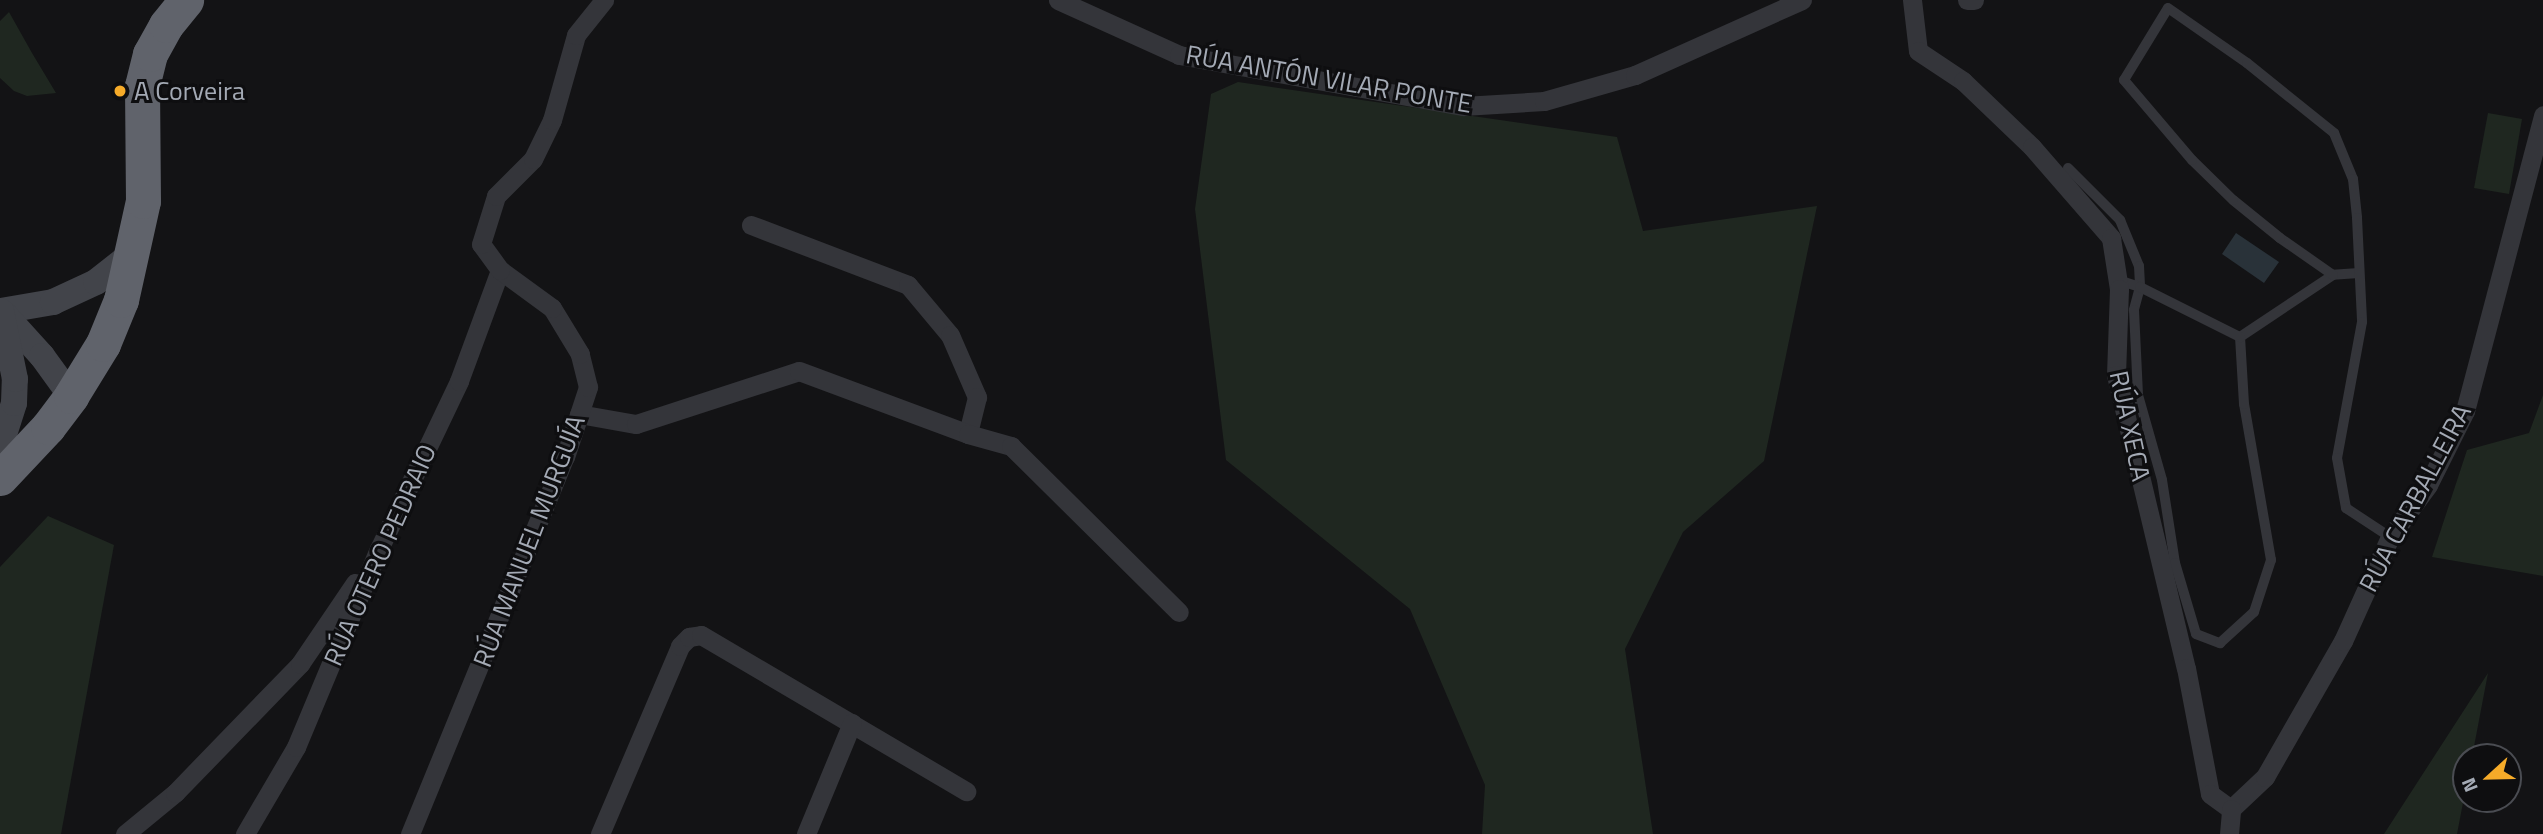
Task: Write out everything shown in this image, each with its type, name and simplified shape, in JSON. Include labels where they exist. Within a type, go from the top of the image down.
[{"type":"highway","points":[[0,478],[48,427],[71,396],[103,344],[121,300],[134,252],[145,176],[142,86],[150,54],[166,25],[186,0]]},
{"type":"street","points":[[500,270],[481,244],[496,196],[533,159],[552,120],[576,35],[604,0]]},
{"type":"street","name":"RÚA ANTÓN VILAR PONTE","points":[[1058,0],[1179,55],[1463,106],[1544,101],[1635,75],[1802,0]]},
{"type":"street","name":"RÚA XECA","points":[[1912,0],[1918,51],[1963,81],[2032,147],[2111,238],[2118,280],[2116,375],[2186,668],[2210,794],[2231,809]]},
{"type":"street","points":[[1967,0],[1974,0]]},
{"type":"street","name":"RÚA CARBALLEIRA","points":[[2231,809],[2265,777],[2343,641],[2390,537],[2428,485],[2465,411],[2543,115]]},
{"type":"street","points":[[751,225],[908,285],[950,335],[976,397],[968,434]]},
{"type":"street","points":[[1,310],[53,302],[96,282],[134,252]]},
{"type":"street","name":"RÚA MANUEL MURGUÍA","points":[[410,834],[565,457],[588,387],[580,354],[552,308],[500,270]]},
{"type":"street","name":"RÚA OTERO PEDRAIO","points":[[245,834],[296,747],[379,549],[459,381],[500,270]]},
{"type":"street","points":[[1,310],[42,356],[71,396]]},
{"type":"street","points":[[0,447],[14,403],[15,379],[1,310]]},
{"type":"street","points":[[579,414],[636,424],[799,371],[968,434],[1011,446],[1179,612]]},
{"type":"street","points":[[125,834],[175,793],[300,664],[379,549]]},
{"type":"street","points":[[600,834],[680,646],[689,637],[701,635],[712,639],[966,791]]},
{"type":"street","points":[[806,834],[852,723]]},
{"type":"street","points":[[2229,834],[2231,809]]},
{"type":"lane","points":[[2333,275],[2280,238],[2233,200],[2192,160],[2124,80],[2168,8],[2248,63],[2334,133],[2353,179],[2362,322],[2337,458],[2346,508],[2390,537]]},
{"type":"lane","points":[[2067,168],[2120,220],[2139,266],[2140,287],[2134,310],[2138,395],[2162,480],[2175,563],[2196,634],[2220,643],[2254,612],[2271,560],[2244,404],[2240,337]]},
{"type":"lane","points":[[2240,337],[2333,275],[2359,274]]},
{"type":"lane","points":[[2118,280],[2140,287],[2240,337]]},
{"type":"shaded area","points":[[9,12],[56,93],[27,96],[14,91],[0,78],[0,21]]},
{"type":"shaded area","points":[[1238,82],[1617,137],[1643,231],[1817,206],[1764,461],[1683,532],[1625,649],[1653,834],[1482,834],[1485,785],[1410,609],[1226,460],[1195,209],[1211,94]]},
{"type":"shaded area","points":[[2488,113],[2522,119],[2509,194],[2474,188]]},
{"type":"shaded area","points":[[2236,233],[2279,262],[2264,283],[2222,254]]},
{"type":"shaded area","points":[[2543,395],[2543,576],[2432,557],[2467,450],[2529,433]]},
{"type":"shaded area","points":[[48,516],[114,545],[61,834],[0,834],[0,567]]},
{"type":"shaded area","points":[[2488,673],[2475,743],[2452,743],[2452,813],[2461,813],[2457,834],[2384,834]]},
{"type":"place","name":"A Corveira","points":[[120,91]]}]
